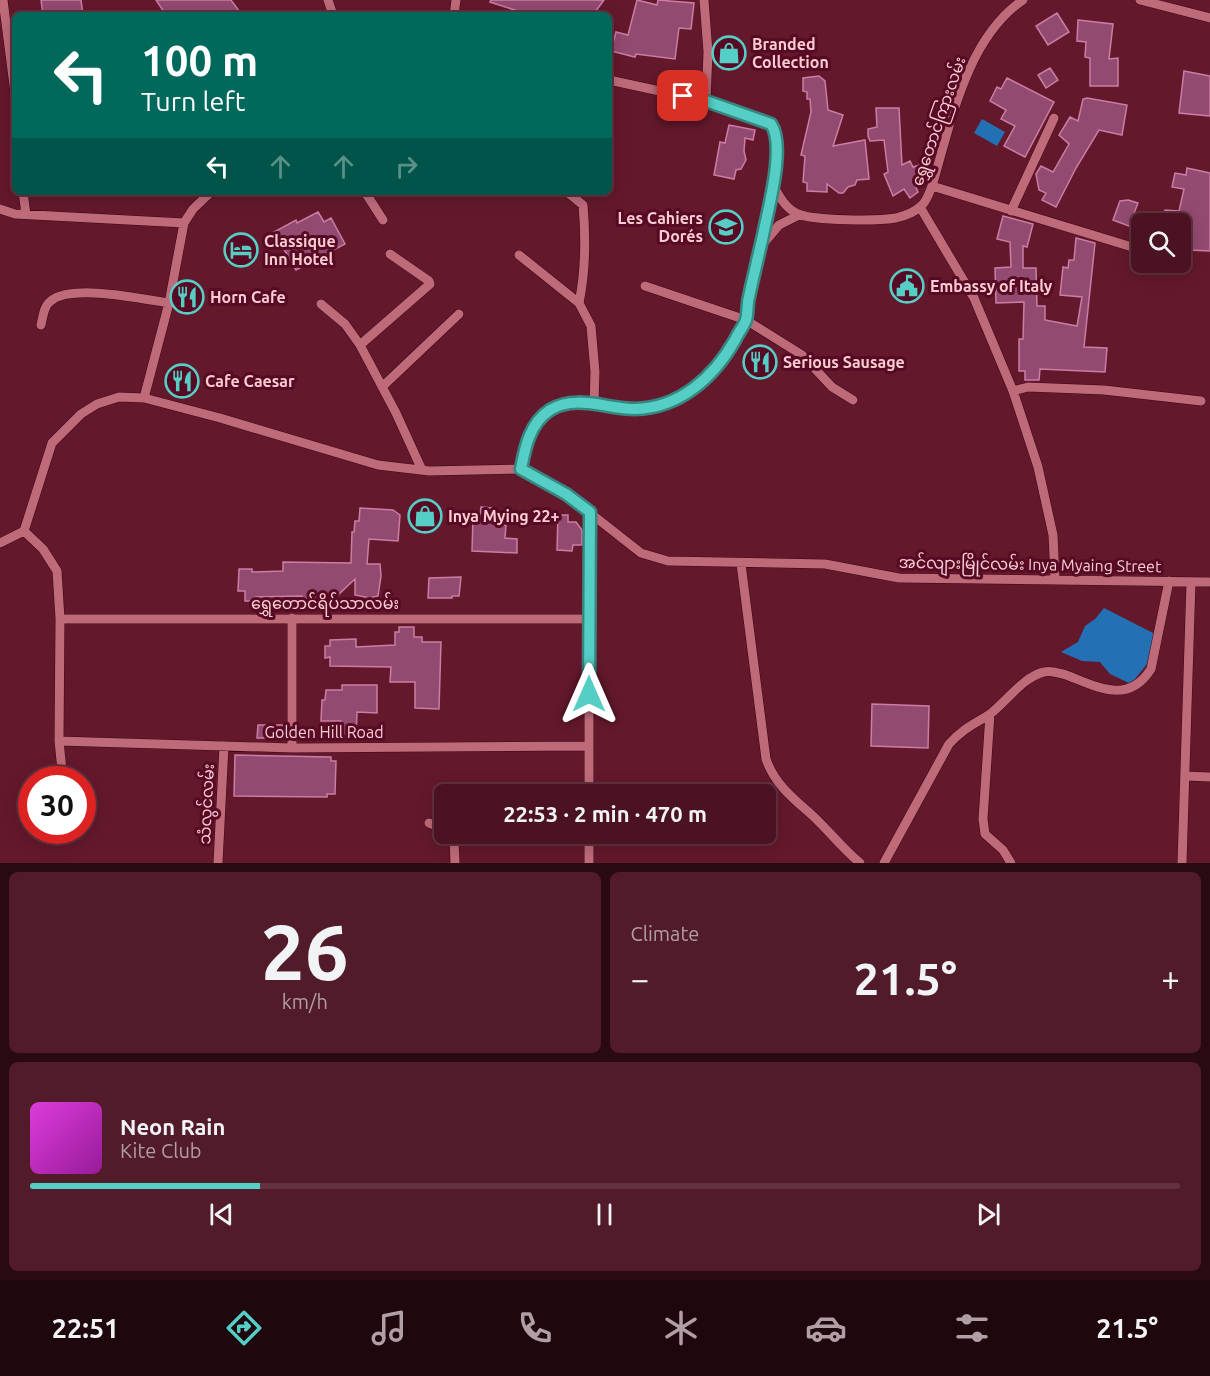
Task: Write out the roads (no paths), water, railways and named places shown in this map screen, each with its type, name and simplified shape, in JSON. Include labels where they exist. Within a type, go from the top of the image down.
[{"type":"street","points":[[3,0],[12,70]]},
{"type":"street","points":[[704,0],[708,52],[706,101]]},
{"type":"street","name":"ရွှေတောင်ကြားလမ်း","points":[[920,207],[928,197],[932,186],[974,58],[990,32],[1023,0]]},
{"type":"street","points":[[1140,0],[1210,18]]},
{"type":"street","points":[[0,543],[24,531],[52,443],[81,414],[97,404],[119,397],[144,398],[220,418],[364,462],[422,470],[473,471],[521,469],[525,450],[539,419],[552,409],[563,405],[594,403],[634,409],[668,402],[695,388],[716,369],[746,320],[774,187],[777,137],[771,124],[706,101],[612,81]]},
{"type":"street","points":[[1011,211],[1054,118]]},
{"type":"street","points":[[932,186],[1131,247]]},
{"type":"street","points":[[774,187],[789,209],[799,215],[869,220],[897,218],[920,207],[974,298],[1012,391],[1038,466],[1053,535],[1055,579]]},
{"type":"street","points":[[23,195],[26,214]]},
{"type":"street","points":[[144,398],[169,303],[184,224],[192,209],[208,195]]},
{"type":"street","points":[[367,195],[383,220]]},
{"type":"street","points":[[570,195],[582,205],[586,237],[585,276],[579,303]]},
{"type":"street","points":[[0,209],[26,214],[184,224]]},
{"type":"street","points":[[761,248],[779,225],[799,215]]},
{"type":"street","points":[[360,345],[430,285],[429,281],[390,254]]},
{"type":"street","points":[[519,255],[579,303],[591,327],[595,372],[594,403]]},
{"type":"street","points":[[645,286],[746,320],[802,355],[832,387],[853,400]]},
{"type":"street","points":[[41,325],[44,310],[51,300],[66,294],[102,294],[169,303]]},
{"type":"street","points":[[321,304],[345,324],[360,345],[422,470]]},
{"type":"street","points":[[382,387],[459,314]]},
{"type":"street","points":[[1012,391],[1028,387],[1104,390],[1201,401]]},
{"type":"street","name":"အင်လျားမြိုင်လမ်း Inya Myaing Street","points":[[521,469],[566,494],[642,553],[668,561],[825,564],[899,578],[1210,582]]},
{"type":"street","points":[[589,784],[590,512]]},
{"type":"street","points":[[24,531],[43,549],[57,571],[60,619],[59,741],[62,766]]},
{"type":"street","points":[[741,564],[766,759],[771,773],[792,799],[860,863]]},
{"type":"street","points":[[884,863],[949,744],[963,729],[990,714],[1034,676],[1046,671],[1055,672],[1106,689],[1121,690],[1135,688],[1144,681],[1151,669],[1169,581]]},
{"type":"street","points":[[1182,863],[1191,582]]},
{"type":"street","points":[[291,618],[292,748]]},
{"type":"street","name":"ရွှေတောင်ရိပ်သာလမ်း","points":[[60,619],[589,619]]},
{"type":"street","points":[[990,714],[983,819],[985,834],[1003,850],[1011,863]]},
{"type":"street","name":"Golden Hill Road","points":[[59,741],[292,748],[589,746]]},
{"type":"street","name":"သံလွင်လမ်း","points":[[218,863],[224,746]]},
{"type":"street","points":[[1185,776],[1210,777]]},
{"type":"street","points":[[429,824],[434,826]]},
{"type":"street","points":[[454,844],[455,863]]},
{"type":"street","points":[[589,844],[590,863]]},
{"type":"water","points":[[982,119],[1005,132],[997,146],[974,133]]},
{"type":"water","points":[[1104,608],[1155,634],[1147,664],[1131,684],[1110,674],[1100,662],[1082,661],[1061,652],[1078,642],[1085,626]]},
{"type":"place","name":"Branded Collection","points":[[729,53]]},
{"type":"place","name":"Les Cahiers Dorés","points":[[726,227]]},
{"type":"place","name":"Classique Inn Hotel","points":[[241,250]]},
{"type":"place","name":"Embassy of Italy","points":[[907,286]]},
{"type":"place","name":"Horn Cafe","points":[[187,297]]},
{"type":"place","name":"Serious Sausage","points":[[760,362]]},
{"type":"place","name":"Cafe Caesar","points":[[182,381]]},
{"type":"place","name":"Inya Mying 22+","points":[[425,516]]}]
